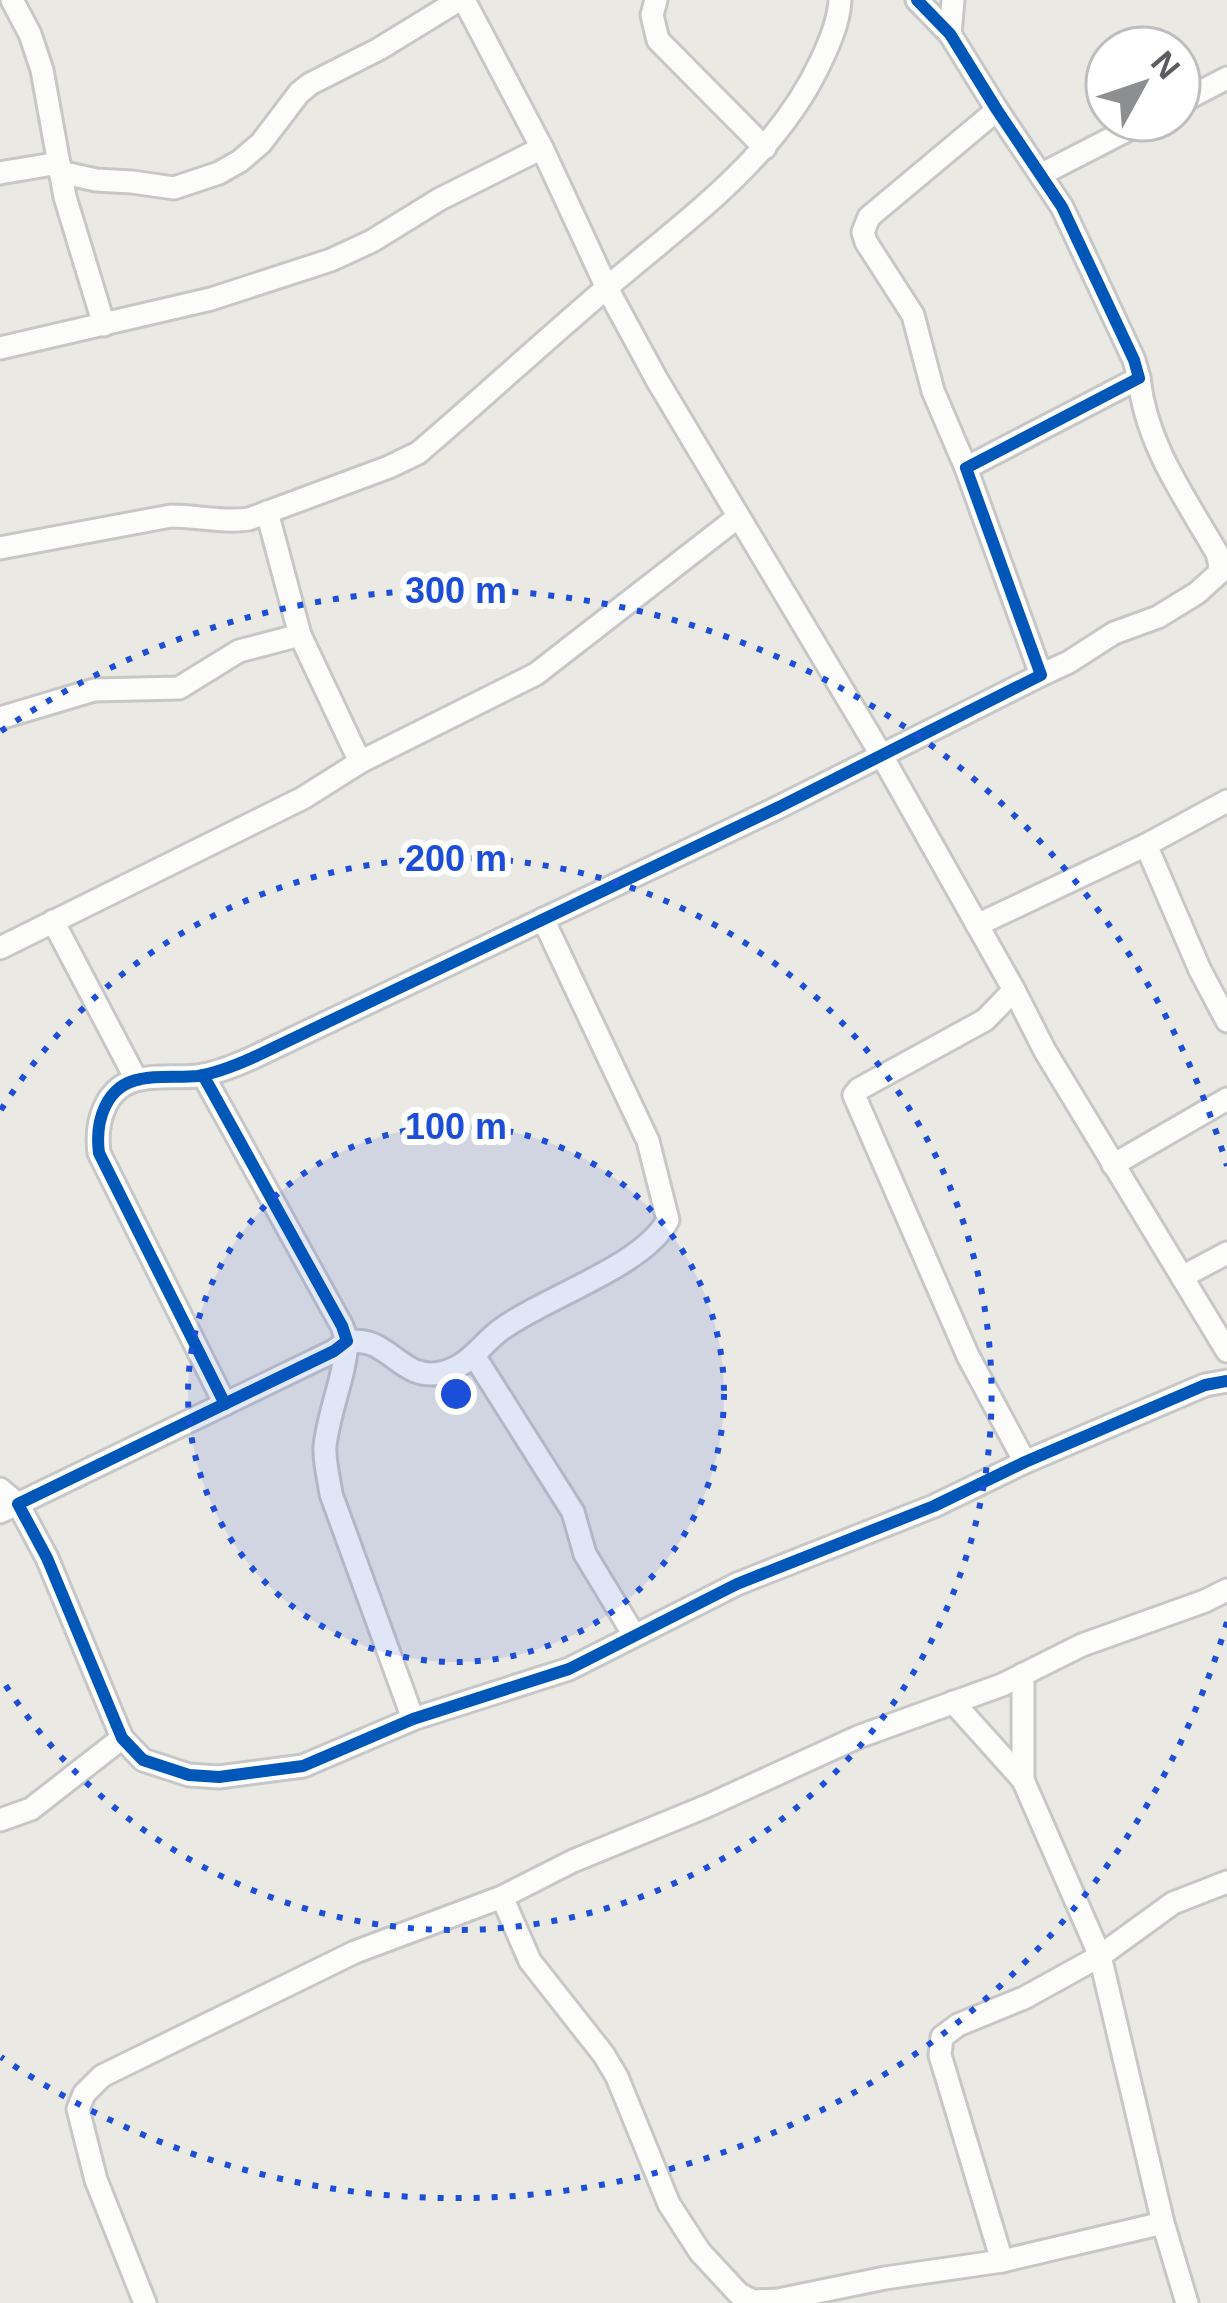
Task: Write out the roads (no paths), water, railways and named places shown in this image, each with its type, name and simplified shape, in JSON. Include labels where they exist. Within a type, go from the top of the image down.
[{"type":"street","points":[[12,0],[42,70],[71,222],[104,325]]},
{"type":"street","points":[[0,173],[59,168],[85,178],[174,188],[219,172],[261,143],[310,84],[461,0],[542,148],[607,288],[657,380],[882,756],[1045,1051],[1227,1351]]},
{"type":"street","points":[[656,0],[652,15],[658,40],[764,148]]},
{"type":"street","points":[[0,548],[171,516],[226,522],[249,519],[418,453],[703,208],[764,148],[811,82],[830,41],[840,0]]},
{"type":"street","points":[[225,1404],[99,1153],[97,1132],[106,1103],[117,1089],[136,1079],[226,1070],[252,1058],[882,756],[1078,657],[1114,633],[1158,617],[1218,574],[1217,553],[1156,448],[1142,407],[1134,360],[1062,206],[950,34],[916,0]]},
{"type":"street","points":[[950,34],[953,0]]},
{"type":"street","points":[[997,110],[869,217],[863,232],[913,315],[933,391],[1041,675]]},
{"type":"street","points":[[1042,174],[1100,144]]},
{"type":"street","points":[[0,348],[211,299],[354,250],[440,199],[542,148]]},
{"type":"street","points":[[966,468],[1139,377]]},
{"type":"street","points":[[267,512],[300,635],[360,762]]},
{"type":"street","points":[[0,948],[303,798],[360,762],[536,674],[738,517]]},
{"type":"street","points":[[0,718],[94,690],[179,688],[239,651],[300,635]]},
{"type":"street","points":[[977,925],[1227,801]]},
{"type":"street","points":[[1146,845],[1227,1021]]},
{"type":"street","points":[[543,919],[647,1141],[668,1220],[640,1251],[499,1332],[475,1357],[441,1373],[415,1373],[373,1344],[347,1341],[225,1404],[6,1501],[47,1558],[122,1738],[143,1760],[189,1775],[219,1778],[303,1766],[413,1719],[569,1669],[737,1584],[934,1506],[1205,1385],[1227,1381]]},
{"type":"street","points":[[53,921],[136,1079]]},
{"type":"street","points":[[1014,990],[985,1020],[854,1095],[968,1356],[1025,1462]]},
{"type":"street","points":[[203,1075],[343,1326],[347,1341],[325,1448],[327,1469],[332,1495],[413,1719]]},
{"type":"street","points":[[1113,1165],[1227,1100]]},
{"type":"street","points":[[1182,1277],[1227,1253]]},
{"type":"street","points":[[475,1357],[573,1512],[585,1554],[634,1635]]},
{"type":"street","points":[[145,2303],[96,2180],[77,2109],[101,2076],[355,1952],[502,1897],[573,1861],[858,1738],[1227,1590]]},
{"type":"street","points":[[1023,1674],[1023,1780]]},
{"type":"street","points":[[953,1702],[1023,1780],[1100,1956],[1163,2223],[1187,2303]]},
{"type":"street","points":[[0,1820],[31,1810],[122,1738]]},
{"type":"street","points":[[1002,2260],[940,2054],[942,2037],[1100,1956],[1173,1903],[1227,1882]]},
{"type":"street","points":[[502,1897],[530,1961],[617,2077],[669,2204],[700,2252],[739,2294],[754,2301],[778,2300],[1002,2260],[1163,2223]]}]
